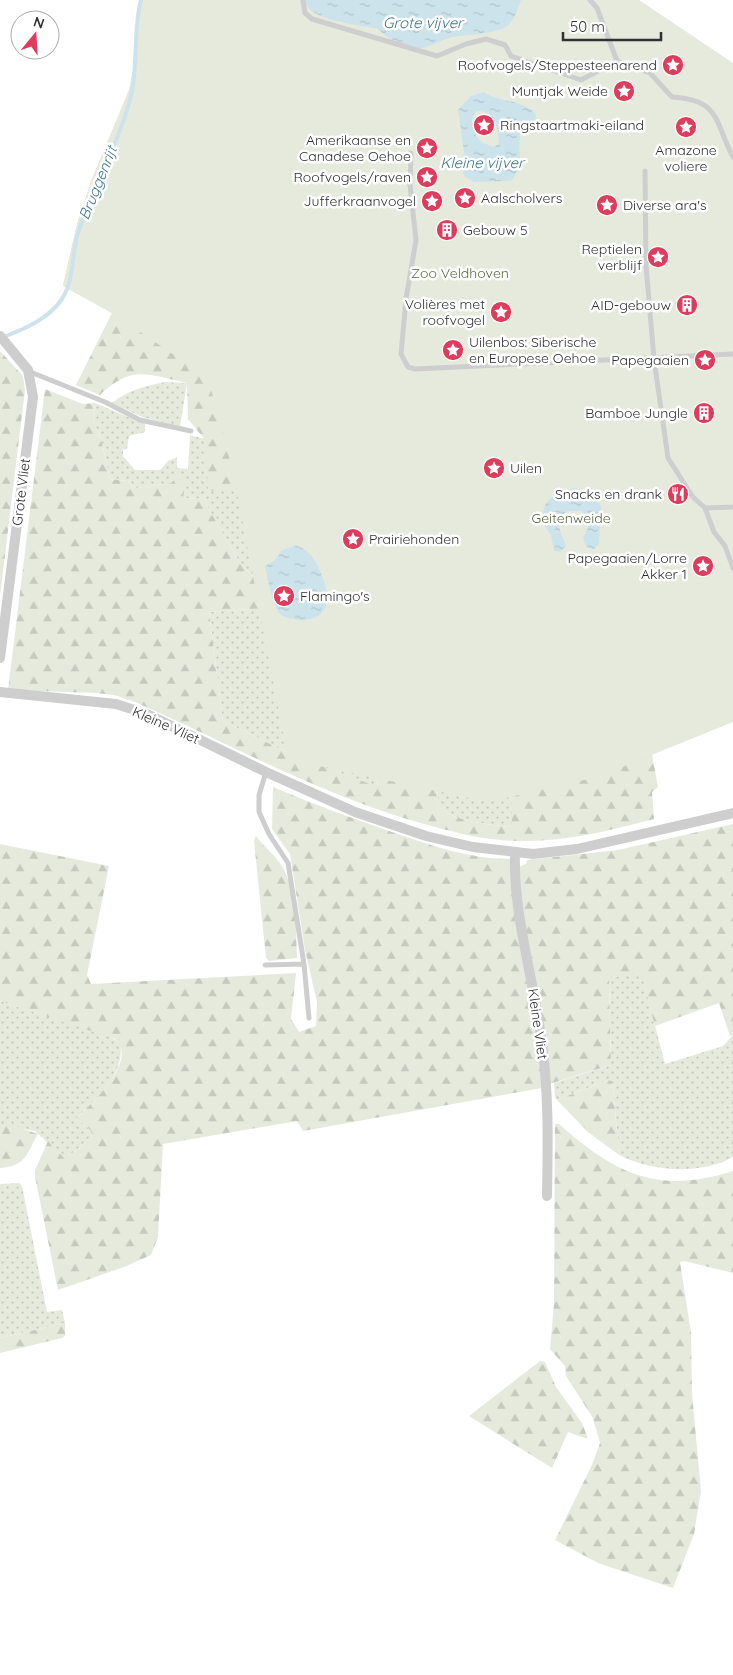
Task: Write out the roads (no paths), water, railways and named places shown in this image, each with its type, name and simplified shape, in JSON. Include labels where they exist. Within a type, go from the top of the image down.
[{"type":"street","name":"Grote Vliet","points":[[0,336],[28,370],[33,397],[0,658]]},
{"type":"street","name":"Kleine Vliet","points":[[0,692],[116,704],[147,714],[266,772],[356,812],[426,836],[473,847],[533,854],[577,849],[733,813]]},
{"type":"street","name":"Kleine Vliet","points":[[516,853],[514,880],[541,1037],[546,1078],[548,1131],[547,1196]]},
{"type":"lane","points":[[303,0],[305,13],[312,19],[437,56],[454,48],[486,39],[505,45],[511,56],[581,80],[617,62],[650,73],[672,97],[694,98],[709,107],[719,122],[733,157]]},
{"type":"lane","points":[[590,0],[597,8],[617,62]]},
{"type":"lane","points":[[410,152],[410,185],[416,240],[406,299],[401,354],[408,367],[415,369],[733,354]]},
{"type":"lane","points":[[645,171],[646,266],[654,358],[668,458],[693,498],[704,508],[714,532],[726,546],[733,568]]},
{"type":"lane","points":[[28,370],[105,402],[140,420],[190,431]]},
{"type":"lane","points":[[704,508],[733,506]]},
{"type":"lane","points":[[266,772],[259,795],[259,812],[269,834],[288,863],[304,964],[309,1018]]},
{"type":"lane","points":[[265,965],[304,964]]},
{"type":"water","name":"Grote vijver","points":[[305,0],[521,0],[517,11],[506,27],[492,32],[456,36],[427,47],[414,48],[394,42],[379,29],[348,24],[324,17],[308,7]]},
{"type":"water","name":"Kleine vijver","points":[[484,92],[497,98],[518,103],[536,114],[533,126],[520,136],[518,169],[511,181],[474,182],[465,177],[462,170],[464,152],[458,110],[471,96]],"holes":[[[477,111],[484,112],[492,117],[497,127],[499,144],[493,147],[483,143],[472,127],[474,114]]]},
{"type":"water","points":[[575,488],[591,494],[601,507],[599,544],[594,549],[586,547],[583,538],[589,519],[581,511],[567,511],[562,515],[559,523],[566,546],[560,552],[554,551],[551,535],[542,522],[544,508],[547,502],[555,495]]},
{"type":"water","points":[[295,545],[304,549],[313,559],[326,588],[327,597],[323,611],[318,616],[310,619],[292,619],[279,613],[265,566],[274,561],[281,551]]},
{"type":"waterway","name":"Bruggenrijt","points":[[6,336],[30,326],[51,312],[66,291],[71,275],[78,233],[121,128],[132,91],[137,23],[141,0]]},
{"type":"place","name":"Roofvogels/Steppesteenarend","points":[[673,65]]},
{"type":"place","name":"Muntjak Weide","points":[[624,91]]},
{"type":"place","name":"Ringstaartmaki-eiland","points":[[484,125]]},
{"type":"place","name":"Amazone voliere","points":[[686,127]]},
{"type":"place","name":"Amerikaanse en Canadese Oehoe","points":[[427,148]]},
{"type":"place","name":"Roofvogels/raven","points":[[427,177]]},
{"type":"place","name":"Aalscholvers","points":[[465,198]]},
{"type":"place","name":"Jufferkraanvogel","points":[[432,201]]},
{"type":"place","name":"Diverse ara's","points":[[607,205]]},
{"type":"place","name":"Gebouw 5","points":[[447,230]]},
{"type":"place","name":"Reptielen verblijf","points":[[658,257]]},
{"type":"place","name":"AID-gebouw","points":[[687,305]]},
{"type":"place","name":"Volières met roofvogel","points":[[501,312]]},
{"type":"place","name":"Uilenbos: Siberische en Europese Oehoe","points":[[453,350]]},
{"type":"place","name":"Papegaaien","points":[[705,360]]},
{"type":"place","name":"Bamboe Jungle","points":[[704,413]]},
{"type":"place","name":"Uilen","points":[[494,468]]},
{"type":"place","name":"Snacks en drank","points":[[678,494]]},
{"type":"place","name":"Prairiehonden","points":[[353,539]]},
{"type":"place","name":"Papegaaien/Lorre Akker 1","points":[[703,566]]},
{"type":"place","name":"Flamingo's","points":[[284,596]]},
{"type":"park label","name":"Zoo Veldhoven","points":[[460,273]]},
{"type":"park label","name":"Geitenweide","points":[[571,518]]}]
